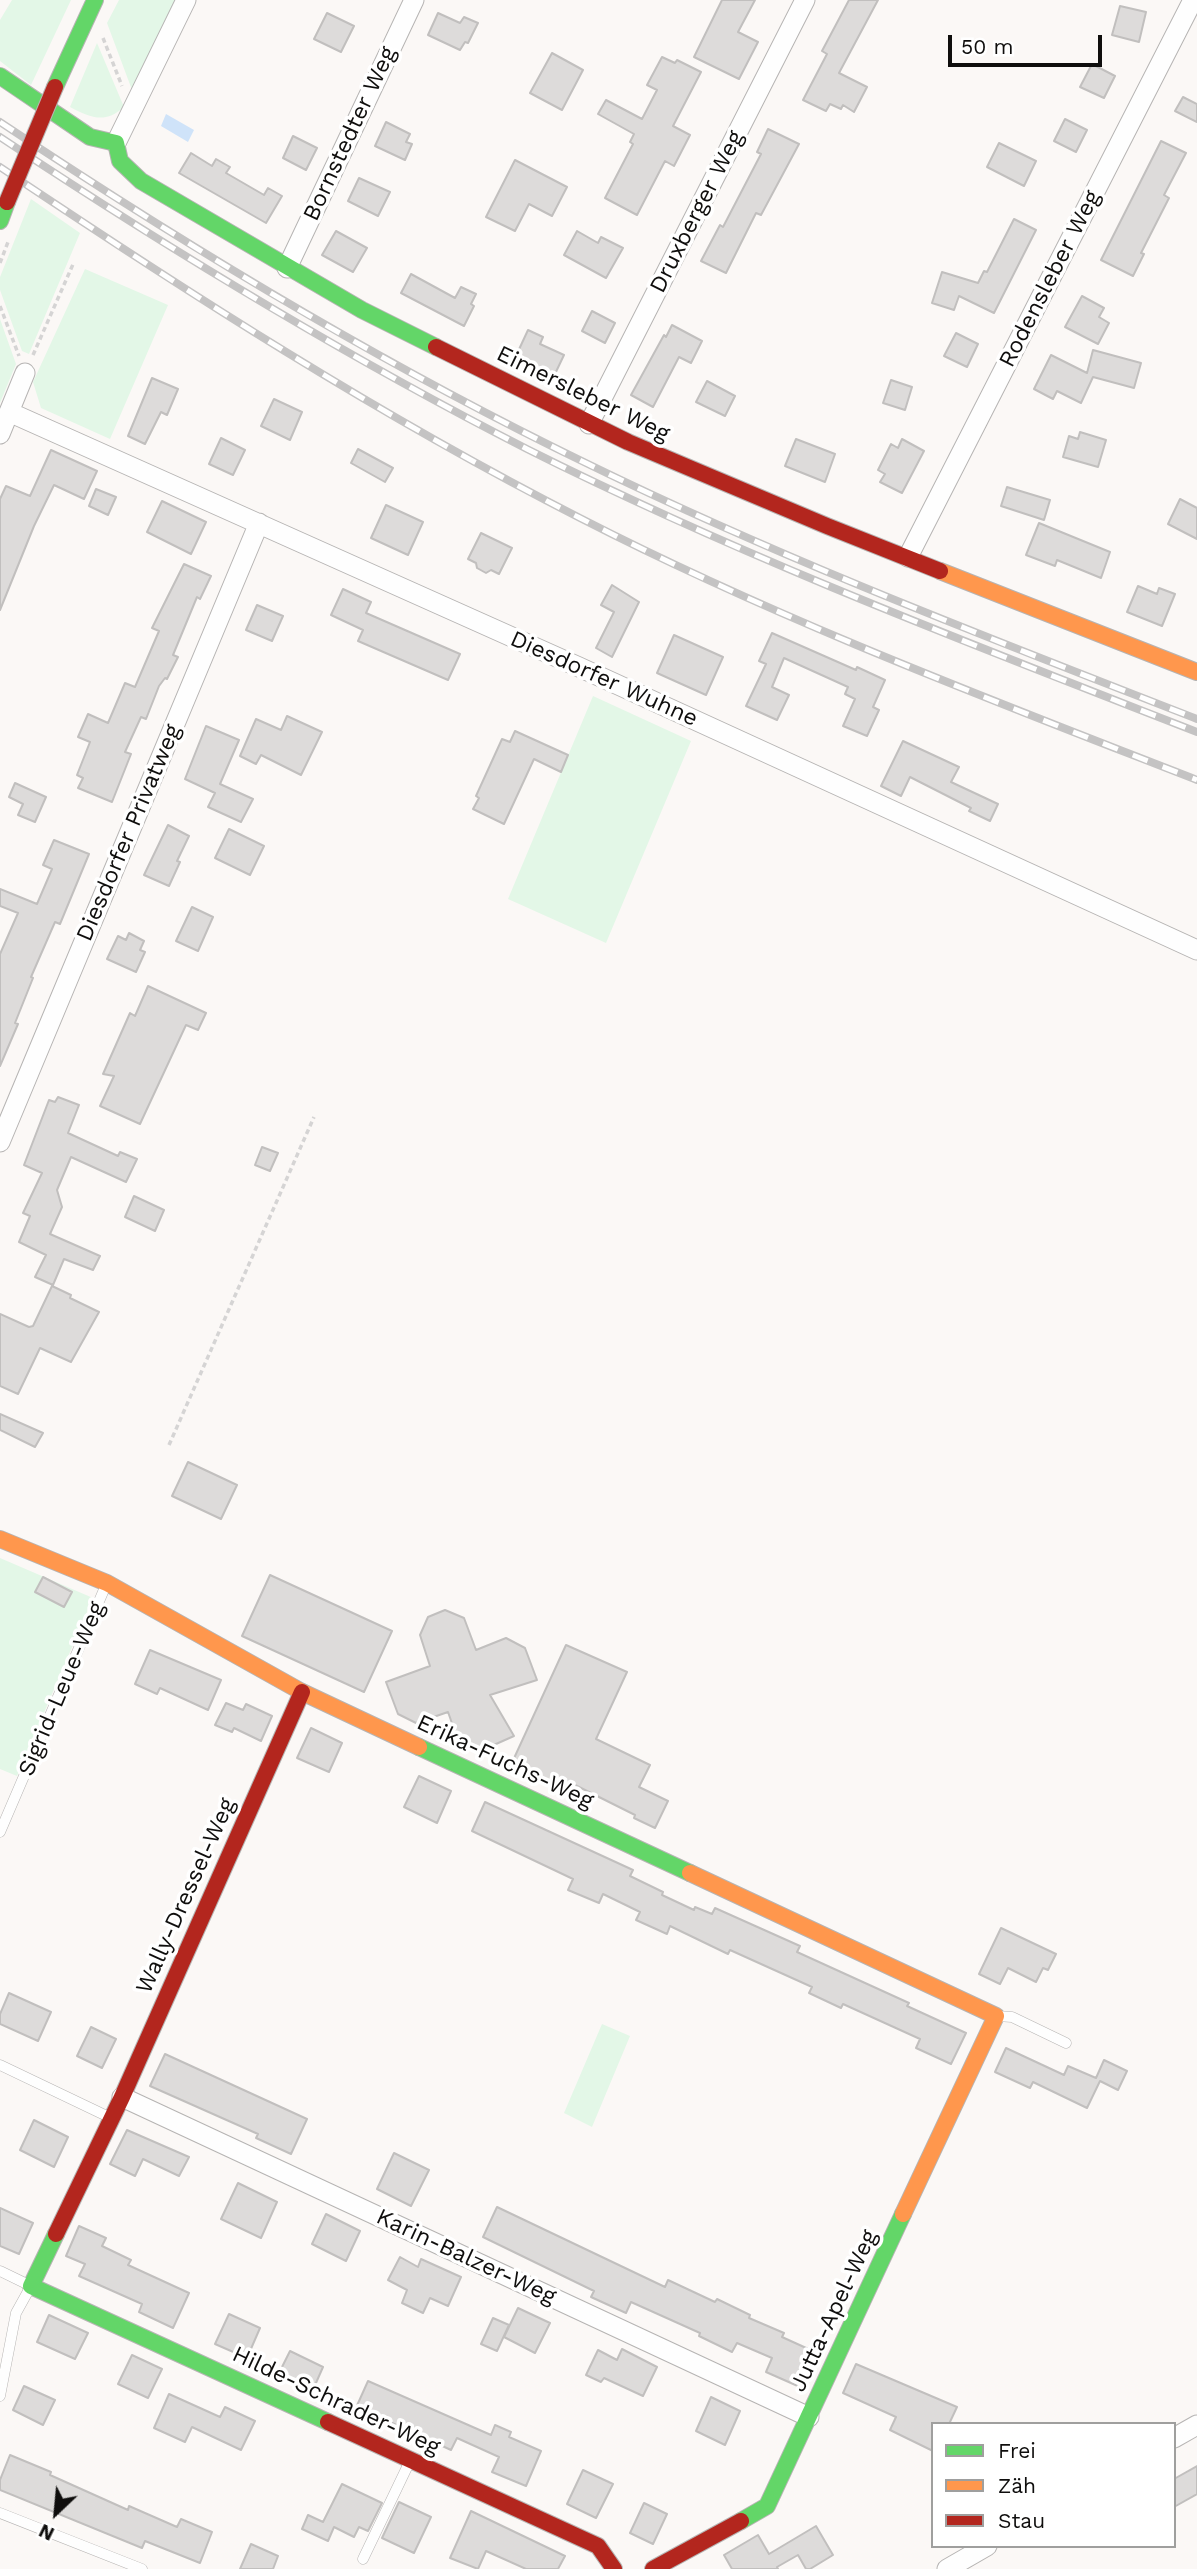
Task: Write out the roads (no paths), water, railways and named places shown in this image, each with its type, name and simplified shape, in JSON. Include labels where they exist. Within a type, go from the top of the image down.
[{"type":"street","points":[[0,221],[55,87],[95,0]]},
{"type":"street","points":[[0,76],[90,137],[116,143],[186,0]]},
{"type":"street","name":"Bornstedter Weg","points":[[286,268],[414,0]]},
{"type":"street","name":"Druxberger Weg","points":[[589,424],[806,0]]},
{"type":"street","name":"Rodensleber Weg","points":[[908,557],[1193,0]]},
{"type":"street","name":"Eimersleber Weg","points":[[116,143],[118,159],[130,173],[286,268],[362,310],[589,424],[707,477],[1197,672]]},
{"type":"street","points":[[0,434],[25,373]]},
{"type":"street","name":"Diesdorfer Wuhne","points":[[9,412],[567,662],[1197,950]]},
{"type":"street","name":"Diesdorfer Privatweg","points":[[0,1143],[259,523]]},
{"type":"street","name":"Erika-Fuchs-Weg","points":[[0,1539],[107,1583],[302,1692],[996,2016]]},
{"type":"street","name":"Wally-Dressel-Weg","points":[[30,2286],[122,2097],[302,1692]]},
{"type":"street","name":"Jutta-Apel-Weg","points":[[653,2569],[767,2506],[996,2016]]},
{"type":"street","name":"Karin-Balzer-Weg","points":[[122,2097],[809,2417]]},
{"type":"street","name":"Hilde-Schrader-Weg","points":[[30,2286],[598,2546],[614,2569]]},
{"type":"street","points":[[1176,2437],[1197,2425]]},
{"type":"street","points":[[947,2569],[984,2548]]},
{"type":"lane","name":"Sigrid-Leue-Weg","points":[[0,1832],[107,1583]]},
{"type":"lane","points":[[996,2016],[1012,2017],[1066,2043]]},
{"type":"lane","points":[[0,2065],[111,2119]]},
{"type":"lane","points":[[0,2271],[30,2286]]},
{"type":"lane","name":"Wally-Dressel-Weg","points":[[0,2396],[16,2314],[30,2286]]},
{"type":"lane","points":[[362,2559],[410,2460]]},
{"type":"lane","points":[[0,2513],[142,2569]]},
{"type":"water","points":[[166,114],[194,130],[188,142],[161,126]]},
{"type":"railway","points":[[0,122],[143,215],[288,303],[436,387],[588,464],[814,566],[966,629],[1197,719]]},
{"type":"railway","points":[[0,137],[259,300],[392,377],[527,449],[691,527],[775,563],[943,633],[1197,732]]},
{"type":"railway","points":[[0,167],[142,261],[357,395],[580,518],[731,591],[885,657],[1197,780]]}]
